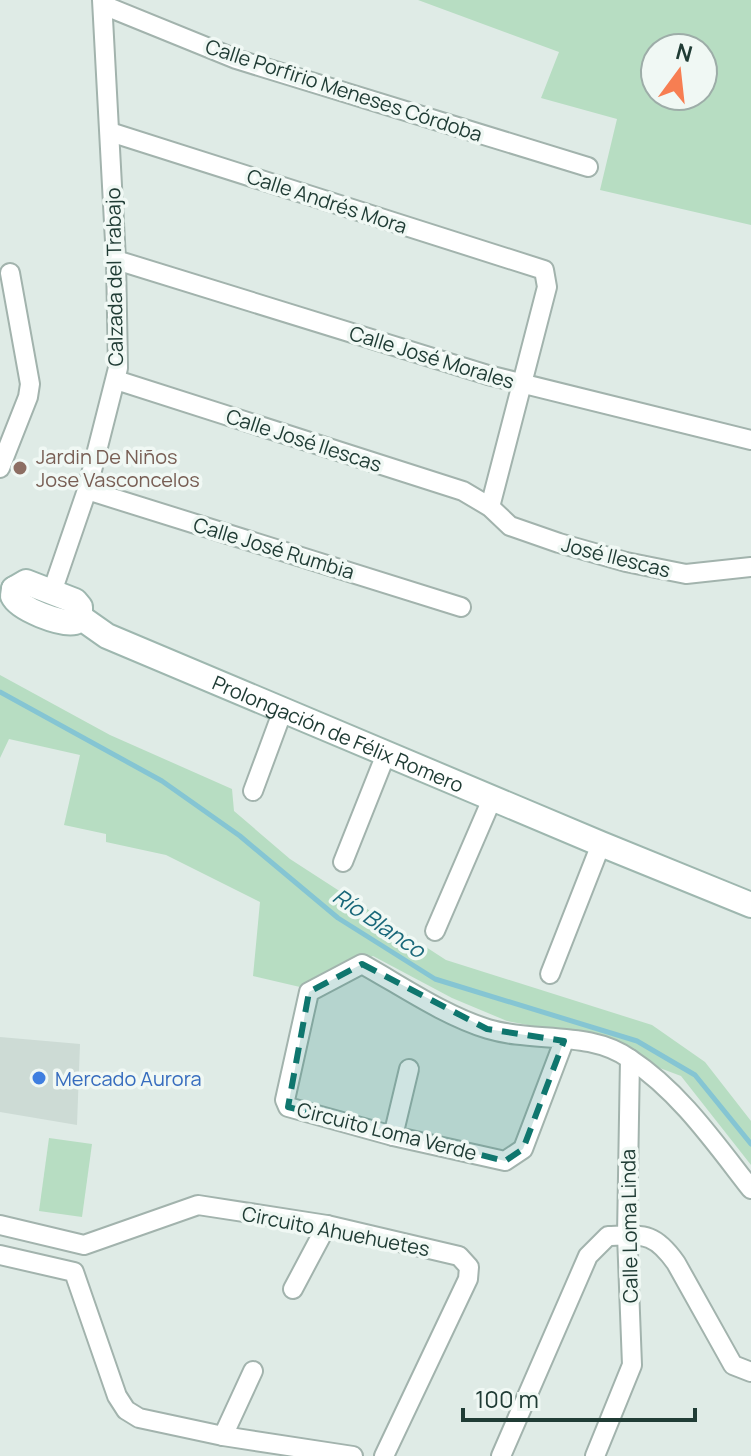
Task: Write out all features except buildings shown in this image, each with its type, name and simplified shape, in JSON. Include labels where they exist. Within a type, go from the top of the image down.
[{"type":"main road","points":[[52,592],[26,582],[7,585],[19,605],[68,624],[80,617]]},
{"type":"main road","name":"Prolongación de Félix Romero","points":[[52,592],[78,604],[80,617],[107,636],[751,905]]},
{"type":"street","name":"Calzada del Trabajo","points":[[52,592],[87,490],[116,380],[116,260],[102,3]]},
{"type":"street","name":"Calle Porfirio Meneses Córdoba","points":[[102,3],[236,59],[588,167]]},
{"type":"street","name":"Calle Andrés Mora","points":[[110,132],[544,270],[547,287],[523,384]]},
{"type":"street","name":"Calle José Morales","points":[[116,260],[523,384],[751,440]]},
{"type":"street","points":[[0,468],[28,397],[30,384],[10,273]]},
{"type":"street","name":"Calle José Ilescas","points":[[116,380],[463,491],[490,507]]},
{"type":"street","points":[[490,507],[523,384]]},
{"type":"street","name":"Calle José Rumbia","points":[[87,490],[461,607]]},
{"type":"street","name":"José Ilescas","points":[[490,507],[510,526],[626,562],[686,574],[751,567]]},
{"type":"street","points":[[253,791],[283,710]]},
{"type":"street","points":[[343,862],[386,754]]},
{"type":"street","points":[[435,931],[492,799]]},
{"type":"street","points":[[550,974],[601,844]]},
{"type":"street","name":"Circuito Loma Verde","points":[[362,964],[487,1029],[564,1041],[523,1149],[505,1161],[393,1136],[288,1107],[285,1100],[309,992],[362,964]]},
{"type":"street","points":[[564,1041],[596,1043],[620,1052],[653,1074],[708,1134],[751,1189]]},
{"type":"street","name":"Calle Loma Linda","points":[[595,1456],[632,1365],[627,1235],[630,1059]]},
{"type":"street","points":[[393,1136],[409,1069]]},
{"type":"street","name":"Circuito Ahuehuetes","points":[[0,1225],[84,1245],[198,1205],[327,1225],[459,1256],[469,1267],[468,1279],[384,1456]]},
{"type":"street","points":[[293,1289],[327,1225]]},
{"type":"street","points":[[501,1456],[588,1256],[608,1236],[647,1235],[666,1249],[733,1365],[751,1372]]},
{"type":"street","points":[[0,1255],[74,1272],[117,1396],[126,1410],[139,1418],[223,1436],[353,1456]]},
{"type":"street","points":[[223,1436],[253,1371]]},
{"type":"highlighted area","points":[[362,964],[487,1029],[564,1041],[523,1149],[505,1161],[288,1107],[309,992]]},
{"type":"shaded area","name":"Mercado Aurora","points":[[0,1037],[80,1044],[77,1125],[0,1112]]},
{"type":"green space","points":[[418,0],[751,0],[751,225],[600,190],[617,119],[541,98],[559,52]]},
{"type":"green space","points":[[0,675],[110,735],[232,789],[234,811],[290,859],[446,960],[652,1025],[705,1062],[751,1121],[751,1165],[681,1076],[564,1032],[507,1021],[452,998],[373,956],[300,987],[253,976],[260,902],[166,855],[106,842],[106,834],[64,825],[80,755],[9,739],[0,758]]},
{"type":"green space","points":[[49,1138],[92,1144],[82,1217],[39,1211]]},
{"type":"waterway","name":"Río Blanco","points":[[0,692],[162,781],[240,836],[338,918],[435,979],[637,1041],[695,1075],[751,1144]]},
{"type":"place","name":"Jardin De Niños Jose Vasconcelos","points":[[20,468]]},
{"type":"place","name":"Mercado Aurora","points":[[39,1078]]}]
